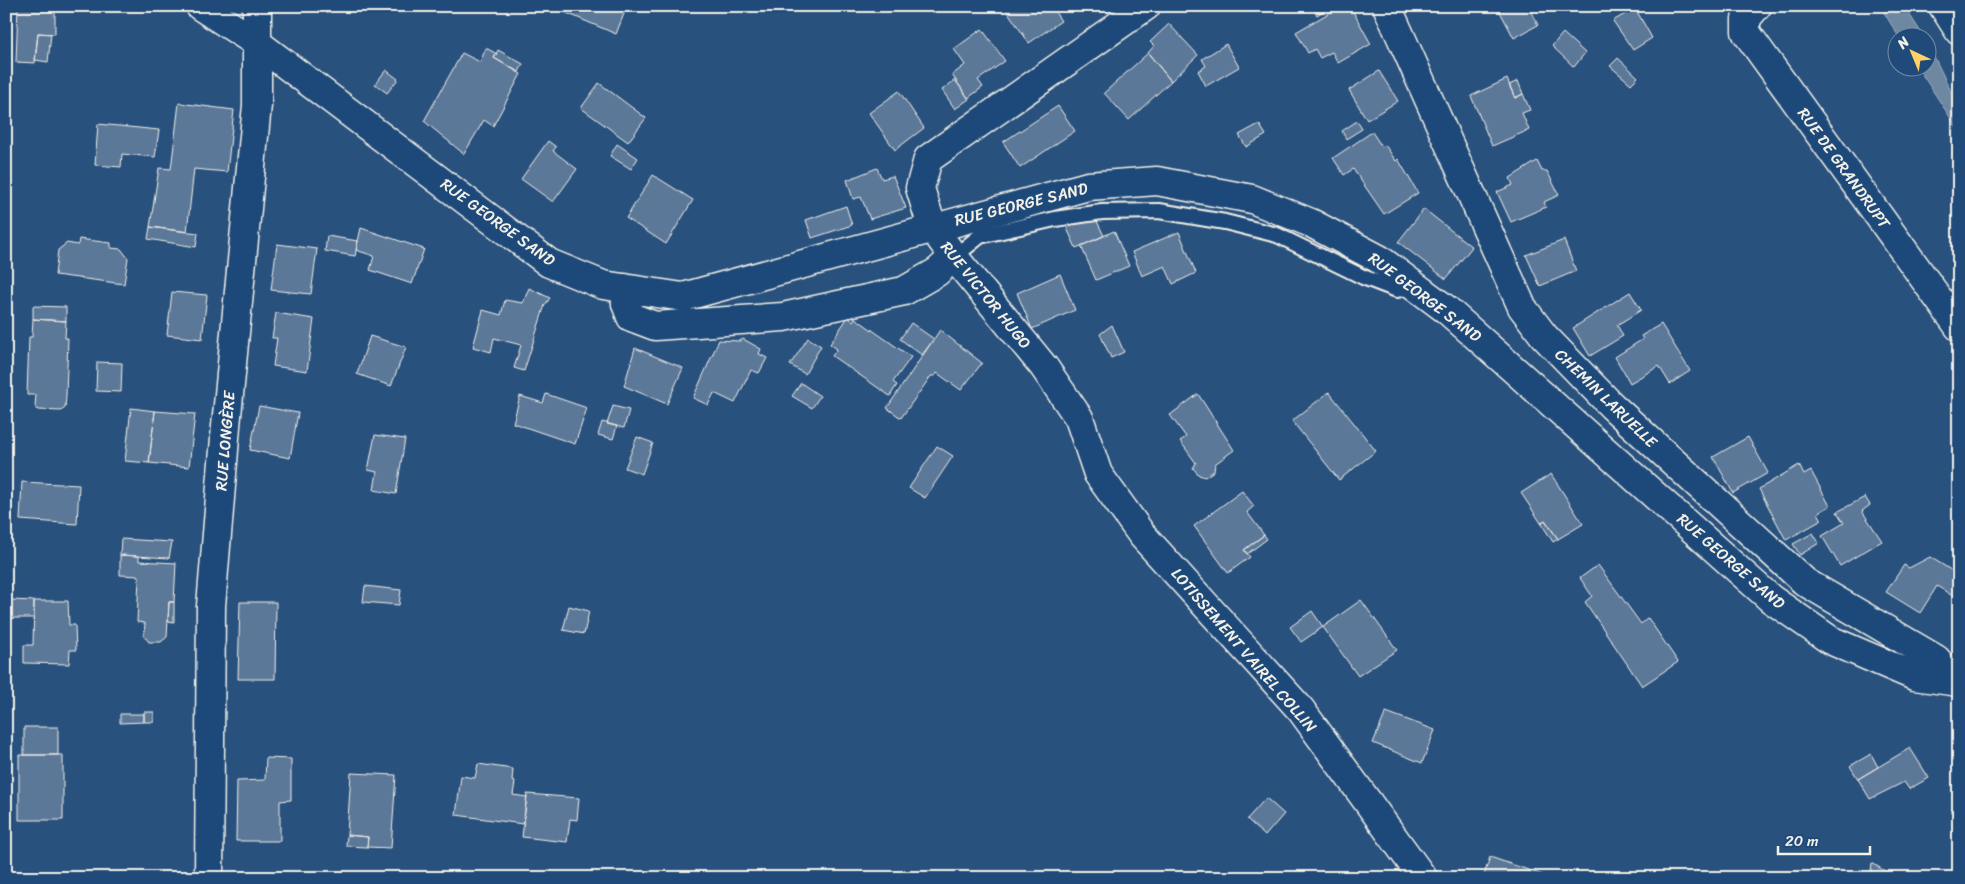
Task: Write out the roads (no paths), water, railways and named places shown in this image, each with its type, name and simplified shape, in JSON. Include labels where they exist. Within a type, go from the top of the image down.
[{"type":"street","name":"RUE LONGÈRE","points":[[209,878],[211,606],[226,416],[258,106],[256,6]]},
{"type":"street","name":"RUE VICTOR HUGO","points":[[1098,474],[1079,418],[1044,367],[954,257],[932,227],[920,188],[928,159],[1146,6]]},
{"type":"street","name":"CHEMIN LARUELLE","points":[[1387,6],[1522,307],[1544,336],[1612,406],[1805,582],[1936,659],[1957,682]]},
{"type":"street","name":"RUE DE GRANDRUPT","points":[[1757,6],[1746,19],[1746,32],[1959,327]]},
{"type":"street","points":[[1943,6],[1959,31]]},
{"type":"street","name":"RUE GEORGE SAND","points":[[206,8],[257,43],[549,263],[603,284],[683,297],[932,227],[1088,186],[1156,181],[1252,199],[1311,223],[1380,259],[1447,310],[1771,599],[1830,640],[1914,676],[1957,682]]},
{"type":"street","points":[[625,288],[626,304],[631,317],[655,326],[783,317],[904,291],[937,272],[954,257]]},
{"type":"street","name":"LOTISSEMENT VAIREL COLLIN","points":[[1098,474],[1142,534],[1300,710],[1423,878]]},
{"type":"lane","points":[[954,257],[980,236],[1055,219],[1102,212],[1159,211],[1225,222],[1277,235],[1362,277],[1397,290],[1415,286]]},
{"type":"water","points":[[1880,6],[1904,6],[1918,28],[1893,28]]},
{"type":"water","points":[[1938,65],[1959,108],[1959,131],[1925,78],[1938,78]]}]
